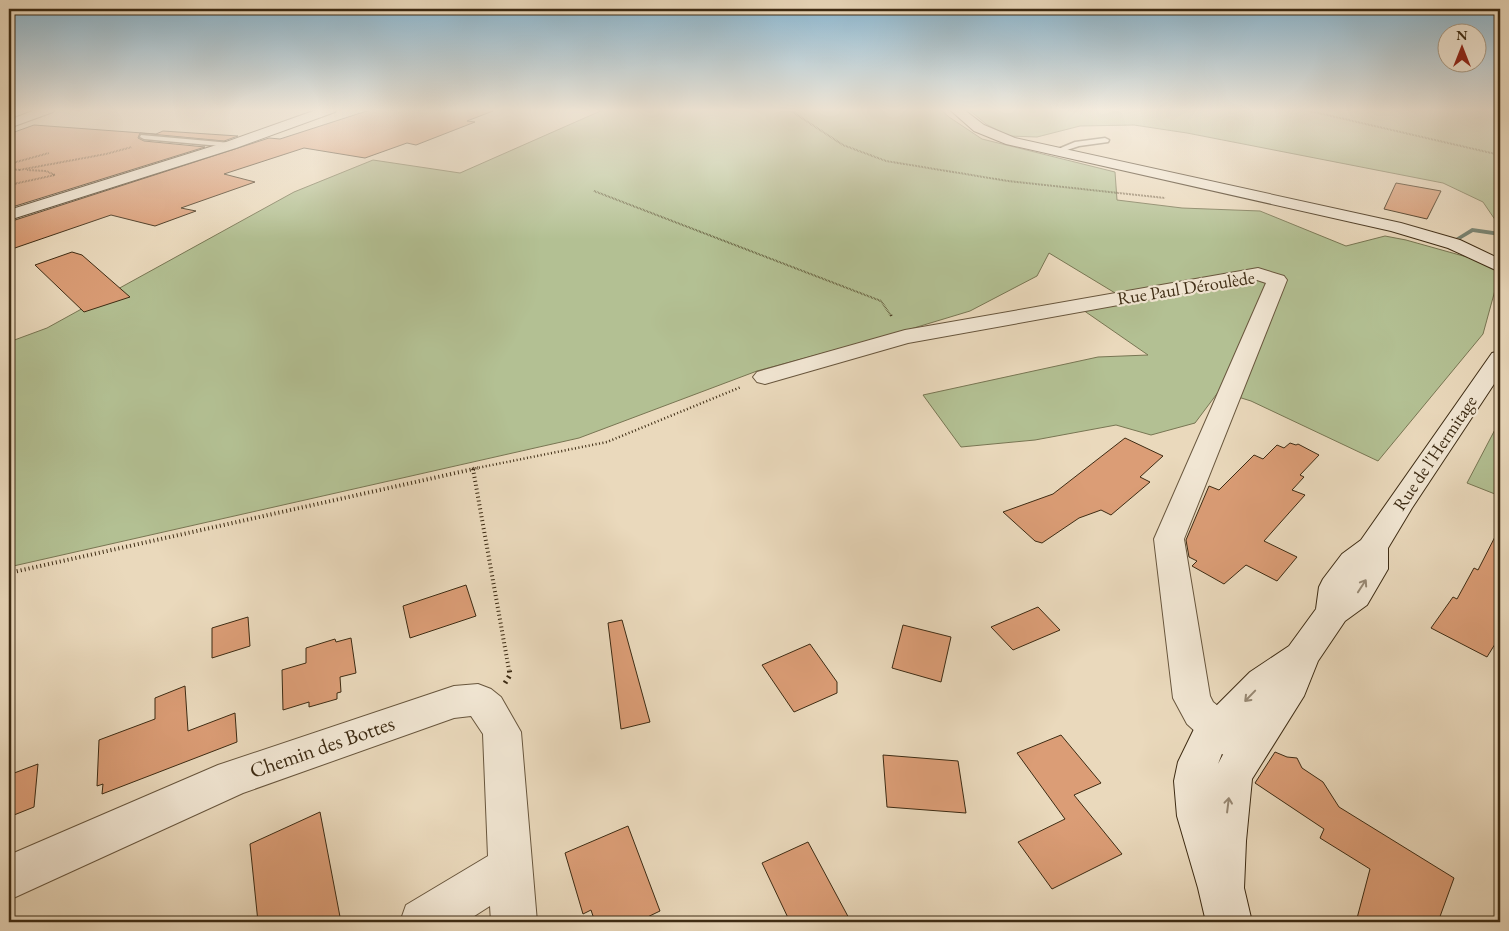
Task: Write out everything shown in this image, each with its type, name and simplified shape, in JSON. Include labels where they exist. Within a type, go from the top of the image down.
[{"type":"street","points":[[9,215],[207,152]]},
{"type":"street","points":[[1057,152],[1427,236],[1468,250],[1500,266]]},
{"type":"street","name":"Rue Paul Déroulède","points":[[765,377],[905,337],[1258,274],[1277,280],[1169,539],[1192,698],[1200,713],[1232,740]]},
{"type":"street","name":"Rue de l'Hermitage","points":[[1225,905],[1229,793],[1232,777],[1232,740],[1291,685],[1302,656],[1333,612],[1356,596],[1372,569],[1372,548],[1399,505],[1500,358]]},
{"type":"street","name":"Chemin des Bottes","points":[[9,878],[241,775],[454,702],[478,700],[488,708]]},
{"type":"street","points":[[488,708],[502,732],[514,922]]},
{"type":"street","points":[[423,922],[511,867]]},
{"type":"path","points":[[19,170],[111,152]]},
{"type":"path","points":[[859,152],[882,160],[1031,184],[1172,198]]},
{"type":"path","points":[[9,164],[49,153]]},
{"type":"path","points":[[9,169],[46,171],[55,175],[9,185]]},
{"type":"path","points":[[594,191],[881,301],[905,337]]},
{"type":"path","points":[[9,573],[473,469],[607,442],[765,377]]},
{"type":"path","points":[[473,469],[510,675],[488,708]]},
{"type":"green space","points":[[507,152],[1036,152],[1115,172],[1117,200],[1182,208],[1260,211],[1346,246],[1385,236],[1474,259],[1500,272],[1483,334],[1378,461],[1251,401],[1219,391],[1195,423],[1151,435],[1116,425],[1035,440],[961,447],[923,395],[1098,357],[1148,355],[1083,310],[1130,302],[1049,253],[1037,276],[970,311],[894,334],[757,371],[579,438],[9,567],[9,342],[47,328],[294,192],[373,160],[460,173]]},
{"type":"green space","points":[[1287,152],[1500,152],[1500,227],[1483,202],[1443,183]]},
{"type":"green space","points":[[1500,420],[1500,496],[1467,483]]},
{"type":"building","points":[[9,152],[187,152],[9,208]]},
{"type":"building","points":[[224,152],[290,152],[224,174],[255,182],[181,208],[196,211],[155,226],[111,215],[9,250],[9,222]]},
{"type":"building","points":[[331,152],[381,152],[365,158]]},
{"type":"building","points":[[1396,183],[1441,191],[1427,219],[1384,209]]},
{"type":"building","points":[[72,252],[82,255],[130,297],[84,312],[35,265]]},
{"type":"building","points":[[1125,438],[1163,456],[1140,477],[1150,482],[1111,515],[1101,510],[1079,518],[1042,543],[1035,541],[1003,512],[1053,494]]},
{"type":"building","points":[[1290,443],[1298,444],[1319,455],[1300,475],[1304,477],[1292,490],[1305,495],[1264,541],[1297,557],[1277,581],[1246,565],[1224,584],[1192,566],[1197,561],[1189,557],[1186,540],[1209,486],[1219,490],[1254,455],[1263,459],[1277,445],[1284,448]]},
{"type":"building","points":[[1500,527],[1500,636],[1487,657],[1431,628],[1453,597],[1457,599],[1474,568],[1478,570]]},
{"type":"building","points":[[466,585],[476,616],[410,638],[403,606]]},
{"type":"building","points":[[1038,607],[1060,630],[1013,650],[991,627]]},
{"type":"building","points":[[248,617],[250,646],[212,658],[212,628]]},
{"type":"building","points":[[622,620],[650,722],[621,729],[608,623]]},
{"type":"building","points":[[903,625],[951,637],[941,682],[892,668]]},
{"type":"building","points":[[351,638],[356,673],[340,677],[341,692],[337,693],[337,699],[309,707],[309,702],[283,710],[282,670],[306,663],[306,648],[335,639],[336,642]]},
{"type":"building","points":[[810,644],[837,682],[837,693],[794,712],[762,665]]},
{"type":"building","points":[[185,686],[188,731],[235,713],[237,742],[102,794],[103,784],[97,786],[99,740],[155,719],[155,698]]},
{"type":"building","points":[[1061,735],[1101,783],[1074,795],[1122,854],[1052,889],[1018,842],[1065,819],[1017,753]]},
{"type":"building","points":[[1275,752],[1287,757],[1297,758],[1302,768],[1323,782],[1339,807],[1454,878],[1438,922],[1356,922],[1370,869],[1320,838],[1324,829],[1255,783]]},
{"type":"building","points":[[883,755],[958,761],[966,813],[887,807]]},
{"type":"building","points":[[38,764],[34,807],[9,817],[9,775]]},
{"type":"building","points":[[320,812],[341,922],[258,922],[250,844]]},
{"type":"building","points":[[628,826],[660,911],[637,922],[595,922],[591,910],[583,914],[565,853]]},
{"type":"building","points":[[808,842],[851,922],[790,922],[762,863]]},
{"type":"waterway","points":[[1459,238],[1472,230],[1500,234]]}]
